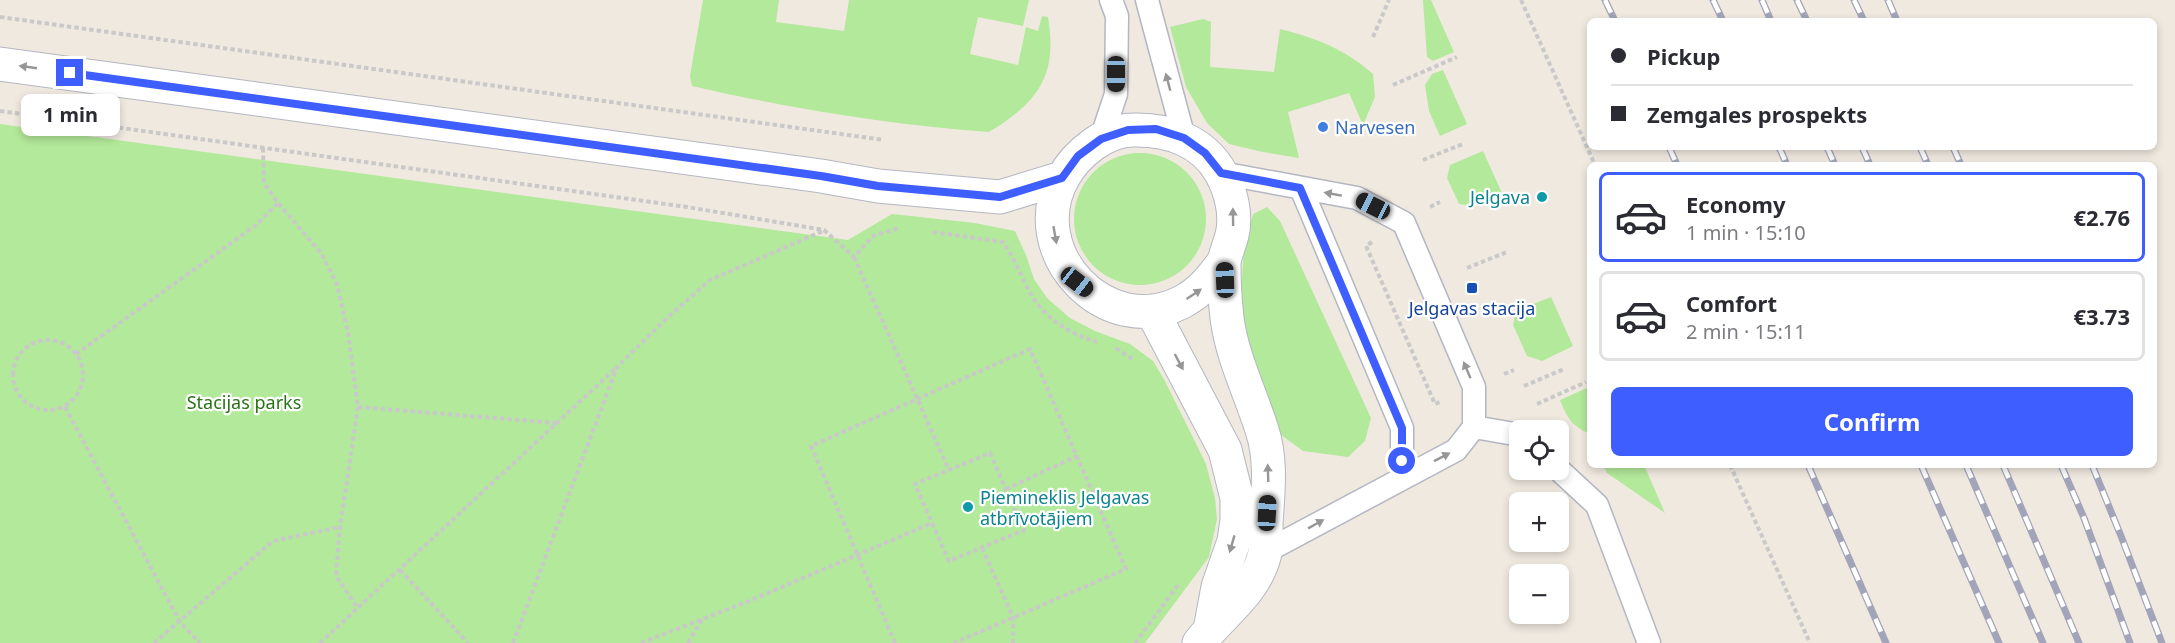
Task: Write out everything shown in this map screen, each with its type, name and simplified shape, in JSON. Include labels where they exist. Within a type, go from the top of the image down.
[{"type":"street","points":[[0,64],[878,186],[1000,197],[1062,178]]},
{"type":"street","points":[[1156,129],[1184,138],[1205,153],[1221,173],[1233,202],[1233,232],[1224,261],[1206,286],[1181,302],[1152,311],[1124,309],[1098,299],[1077,282],[1061,259],[1053,233],[1053,205],[1062,178],[1078,156],[1101,139],[1128,130],[1156,129]]},
{"type":"street","points":[[1204,636],[1233,609],[1254,581],[1265,552],[1268,473],[1263,433],[1235,358],[1227,318],[1224,261]]},
{"type":"street","points":[[1152,311],[1226,450],[1237,498],[1234,541],[1204,636]]},
{"type":"lane","points":[[1101,139],[1116,94],[1117,16],[1111,0]]},
{"type":"lane","points":[[1147,0],[1184,138]]},
{"type":"lane","points":[[1221,173],[1357,198],[1404,223],[1474,387],[1474,427],[1456,450],[1265,552]]},
{"type":"lane","points":[[1300,188],[1402,428],[1402,478]]},
{"type":"lane","points":[[1474,427],[1509,433]]},
{"type":"lane","points":[[1569,479],[1597,505],[1649,643]]},
{"type":"path","points":[[1373,37],[1389,0]]},
{"type":"path","points":[[1521,0],[1587,147]]},
{"type":"path","points":[[0,17],[884,140]]},
{"type":"path","points":[[1393,84],[1457,57]]},
{"type":"path","points":[[0,111],[687,207],[824,230],[854,257],[949,470]]},
{"type":"path","points":[[1423,160],[1463,144]]},
{"type":"path","points":[[263,148],[264,183],[321,253],[337,284],[348,333],[358,407],[340,527],[336,576],[357,607]]},
{"type":"path","points":[[76,354],[255,226],[278,203]]},
{"type":"path","points":[[854,257],[873,236],[900,228]]},
{"type":"path","points":[[320,643],[710,280],[824,230]]},
{"type":"path","points":[[923,231],[1003,242],[1015,259],[1030,292],[1052,321],[1080,337],[1099,343]]},
{"type":"path","points":[[1467,268],[1507,252]]},
{"type":"path","points":[[42,340],[54,341],[64,344],[76,354],[83,368],[82,383],[76,396],[65,407],[51,411],[36,409],[24,402],[15,390],[12,376],[15,362],[30,344],[42,340]]},
{"type":"path","points":[[1109,346],[1119,349],[1137,362]]},
{"type":"path","points":[[896,643],[856,555],[811,446],[1030,348],[1126,569],[954,643]]},
{"type":"path","points":[[513,643],[617,367]]},
{"type":"path","points":[[1524,386],[1564,369]]},
{"type":"path","points":[[1537,404],[1586,382]]},
{"type":"path","points":[[65,407],[180,622],[200,643]]},
{"type":"path","points":[[358,407],[557,423]]},
{"type":"path","points":[[990,453],[1006,489],[1024,530],[949,561],[915,484],[990,453]]},
{"type":"path","points":[[1006,489],[1077,456]]},
{"type":"path","points":[[1731,468],[1810,643]]},
{"type":"path","points":[[641,643],[932,523]]},
{"type":"path","points":[[154,643],[273,541],[340,527]]},
{"type":"path","points":[[982,548],[1013,617],[1013,643]]},
{"type":"path","points":[[400,570],[468,643]]},
{"type":"path","points":[[1135,643],[1184,578]]},
{"type":"path","points":[[688,643],[703,618]]},
{"type":"green space","points":[[703,0],[779,0],[776,22],[844,31],[849,0],[1029,0],[1023,26],[978,17],[970,54],[1018,65],[1026,27],[1038,31],[1042,16],[1048,17],[1050,56],[1041,85],[1032,98],[1020,110],[989,132],[839,115],[692,86],[690,76]]},
{"type":"green space","points":[[1423,0],[1431,0],[1454,52],[1433,61],[1427,57]]},
{"type":"green space","points":[[1203,19],[1211,22],[1210,67],[1274,72],[1280,29],[1306,36],[1352,58],[1373,74],[1375,97],[1363,125],[1349,93],[1288,112],[1299,158],[1229,144],[1207,123],[1186,87],[1170,27]]},
{"type":"green space","points":[[1443,70],[1467,124],[1440,136],[1429,111],[1425,85],[1432,74]]},
{"type":"green space","name":"Stacijas parks","points":[[0,124],[848,240],[892,214],[975,223],[1015,231],[1034,279],[1047,298],[1070,318],[1095,331],[1130,344],[1153,361],[1165,381],[1206,464],[1215,498],[1217,519],[1209,557],[1145,643],[0,643]]},
{"type":"green space","points":[[1483,151],[1502,193],[1472,206],[1459,204],[1447,178],[1450,165]]},
{"type":"green space","points":[[1140,153],[1165,158],[1186,173],[1201,194],[1206,219],[1201,244],[1186,265],[1165,280],[1140,285],[1115,280],[1094,265],[1079,244],[1074,219],[1079,194],[1094,173],[1115,158]]},
{"type":"green space","points":[[1267,207],[1280,221],[1371,418],[1365,441],[1348,457],[1303,451],[1277,432],[1250,363],[1240,307],[1244,246],[1253,214]]},
{"type":"green space","points":[[1551,297],[1573,346],[1542,361],[1527,356],[1513,325],[1516,311]]},
{"type":"green space","points":[[1587,388],[1587,432],[1571,421],[1560,400]]},
{"type":"green space","points":[[1604,468],[1645,468],[1665,513],[1607,473]]},
{"type":"railway","points":[[1605,0],[1614,18]]},
{"type":"railway","points":[[1713,0],[1722,18]]},
{"type":"railway","points":[[1762,0],[1770,18]]},
{"type":"railway","points":[[1797,0],[1806,18]]},
{"type":"railway","points":[[1854,0],[1863,18]]},
{"type":"railway","points":[[1888,0],[1896,18]]},
{"type":"railway","points":[[1670,150],[1676,162]]},
{"type":"railway","points":[[1780,150],[1786,162]]},
{"type":"railway","points":[[1828,150],[1834,162]]},
{"type":"railway","points":[[1863,150],[1869,162]]},
{"type":"railway","points":[[1921,150],[1927,162]]},
{"type":"railway","points":[[1954,150],[1960,162]]},
{"type":"railway","points":[[1809,468],[1886,643]]},
{"type":"railway","points":[[1922,468],[1999,643]]},
{"type":"railway","points":[[1967,468],[2043,643]]},
{"type":"railway","points":[[2004,468],[2079,643]]},
{"type":"railway","points":[[2062,468],[2084,518],[2130,643]]},
{"type":"railway","points":[[2093,468],[2162,643]]},
{"type":"place","name":"Narvesen","points":[[1323,127]]},
{"type":"place","name":"Jelgava","points":[[1542,197]]},
{"type":"place","name":"Jelgavas stacija","points":[[1472,288]]},
{"type":"place","name":"Piemineklis Jelgavas atbrīvotājiem","points":[[968,507]]},
{"type":"route","points":[[70,73],[821,176],[878,186],[1000,197],[1062,178],[1078,156],[1101,139],[1128,130],[1156,129],[1184,138],[1205,153],[1221,173],[1300,188],[1402,428],[1402,461]]}]
